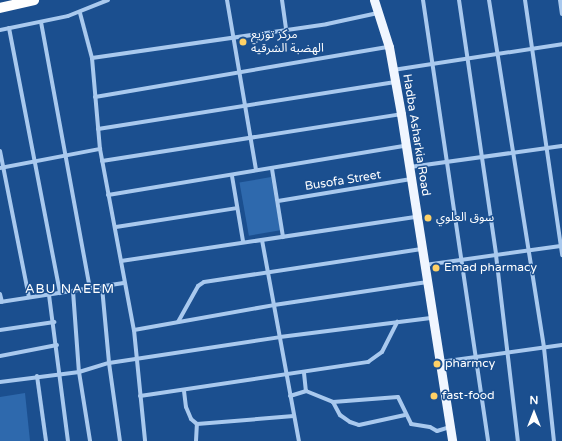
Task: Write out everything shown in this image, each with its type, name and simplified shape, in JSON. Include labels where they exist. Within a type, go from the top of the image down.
[{"type":"highway","points":[[0,8],[34,0]]},
{"type":"main road","name":"Hadba Asharkia Road","points":[[374,1],[388,48],[401,114],[424,265],[428,282],[431,318],[452,441]]},
{"type":"street","points":[[0,30],[80,13],[108,0]]},
{"type":"street","points":[[227,0],[234,38],[238,73],[246,106],[256,170]]},
{"type":"street","points":[[282,0],[286,29]]},
{"type":"street","points":[[423,0],[478,358],[488,441]]},
{"type":"street","points":[[459,0],[480,158],[496,255],[518,441]]},
{"type":"street","points":[[489,0],[544,348],[554,441]]},
{"type":"street","points":[[525,0],[531,49],[560,216],[562,255]]},
{"type":"street","points":[[560,0],[562,14]]},
{"type":"street","points":[[80,13],[92,58],[100,149],[134,330],[145,441]]},
{"type":"street","points":[[92,58],[234,38],[378,13]]},
{"type":"street","points":[[41,22],[90,288]]},
{"type":"street","points":[[9,28],[60,293]]},
{"type":"street","points":[[393,70],[562,44]]},
{"type":"street","points":[[95,97],[388,48]]},
{"type":"street","points":[[98,129],[395,82]]},
{"type":"street","points":[[102,161],[251,139],[401,114]]},
{"type":"street","points":[[108,195],[232,176],[256,170],[272,169],[406,146]]},
{"type":"street","points":[[409,167],[448,163],[562,146]]},
{"type":"street","points":[[2,168],[100,149]]},
{"type":"street","points":[[0,151],[2,168],[29,297]]},
{"type":"street","points":[[272,169],[283,237]]},
{"type":"street","points":[[232,176],[243,242]]},
{"type":"street","name":"Busofa Street","points":[[278,202],[411,179]]},
{"type":"street","points":[[116,228],[237,208]]},
{"type":"street","points":[[121,261],[417,217]]},
{"type":"street","points":[[262,240],[298,441]]},
{"type":"street","points":[[424,265],[561,246]]},
{"type":"street","points":[[178,322],[201,284],[422,248]]},
{"type":"street","points":[[134,330],[274,305],[428,282]]},
{"type":"street","points":[[0,294],[1,302],[124,283]]},
{"type":"street","points":[[102,287],[109,364],[120,441]]},
{"type":"street","points":[[73,291],[79,372],[90,441]]},
{"type":"street","points":[[49,295],[57,345],[59,374],[68,441]]},
{"type":"street","points":[[0,382],[37,376],[79,372],[136,359],[431,318]]},
{"type":"street","points":[[0,330],[54,322]]},
{"type":"street","points":[[140,396],[304,373],[374,360],[387,345],[397,322]]},
{"type":"street","points":[[0,356],[57,345]]},
{"type":"street","points":[[439,362],[478,358],[508,352],[562,345]]},
{"type":"street","points":[[304,373],[306,390]]},
{"type":"street","points":[[37,376],[46,441]]},
{"type":"street","points":[[290,396],[306,390],[333,402],[398,397],[402,402],[406,415],[411,424],[428,427],[436,431],[450,427]]},
{"type":"street","points":[[184,391],[186,407],[192,419],[197,424],[196,441]]},
{"type":"street","points":[[333,402],[340,415],[350,422],[359,425],[406,415]]},
{"type":"street","points":[[197,424],[294,416]]},
{"type":"shaded area","points":[[271,177],[280,230],[249,236],[239,183]]},
{"type":"shaded area","points":[[25,393],[30,441],[0,441],[0,397]]},
{"type":"place","name":"مركز توزيع الهضبة الشرقية","points":[[243,42]]},
{"type":"place","name":"سوق العلوي","points":[[428,218]]},
{"type":"place","name":"Emad pharmacy","points":[[436,268]]},
{"type":"place","name":"pharmcy","points":[[437,364]]},
{"type":"place","name":"fast-food","points":[[434,396]]},
{"type":"district","name":"ABU NAEEM","points":[[70,289]]}]
